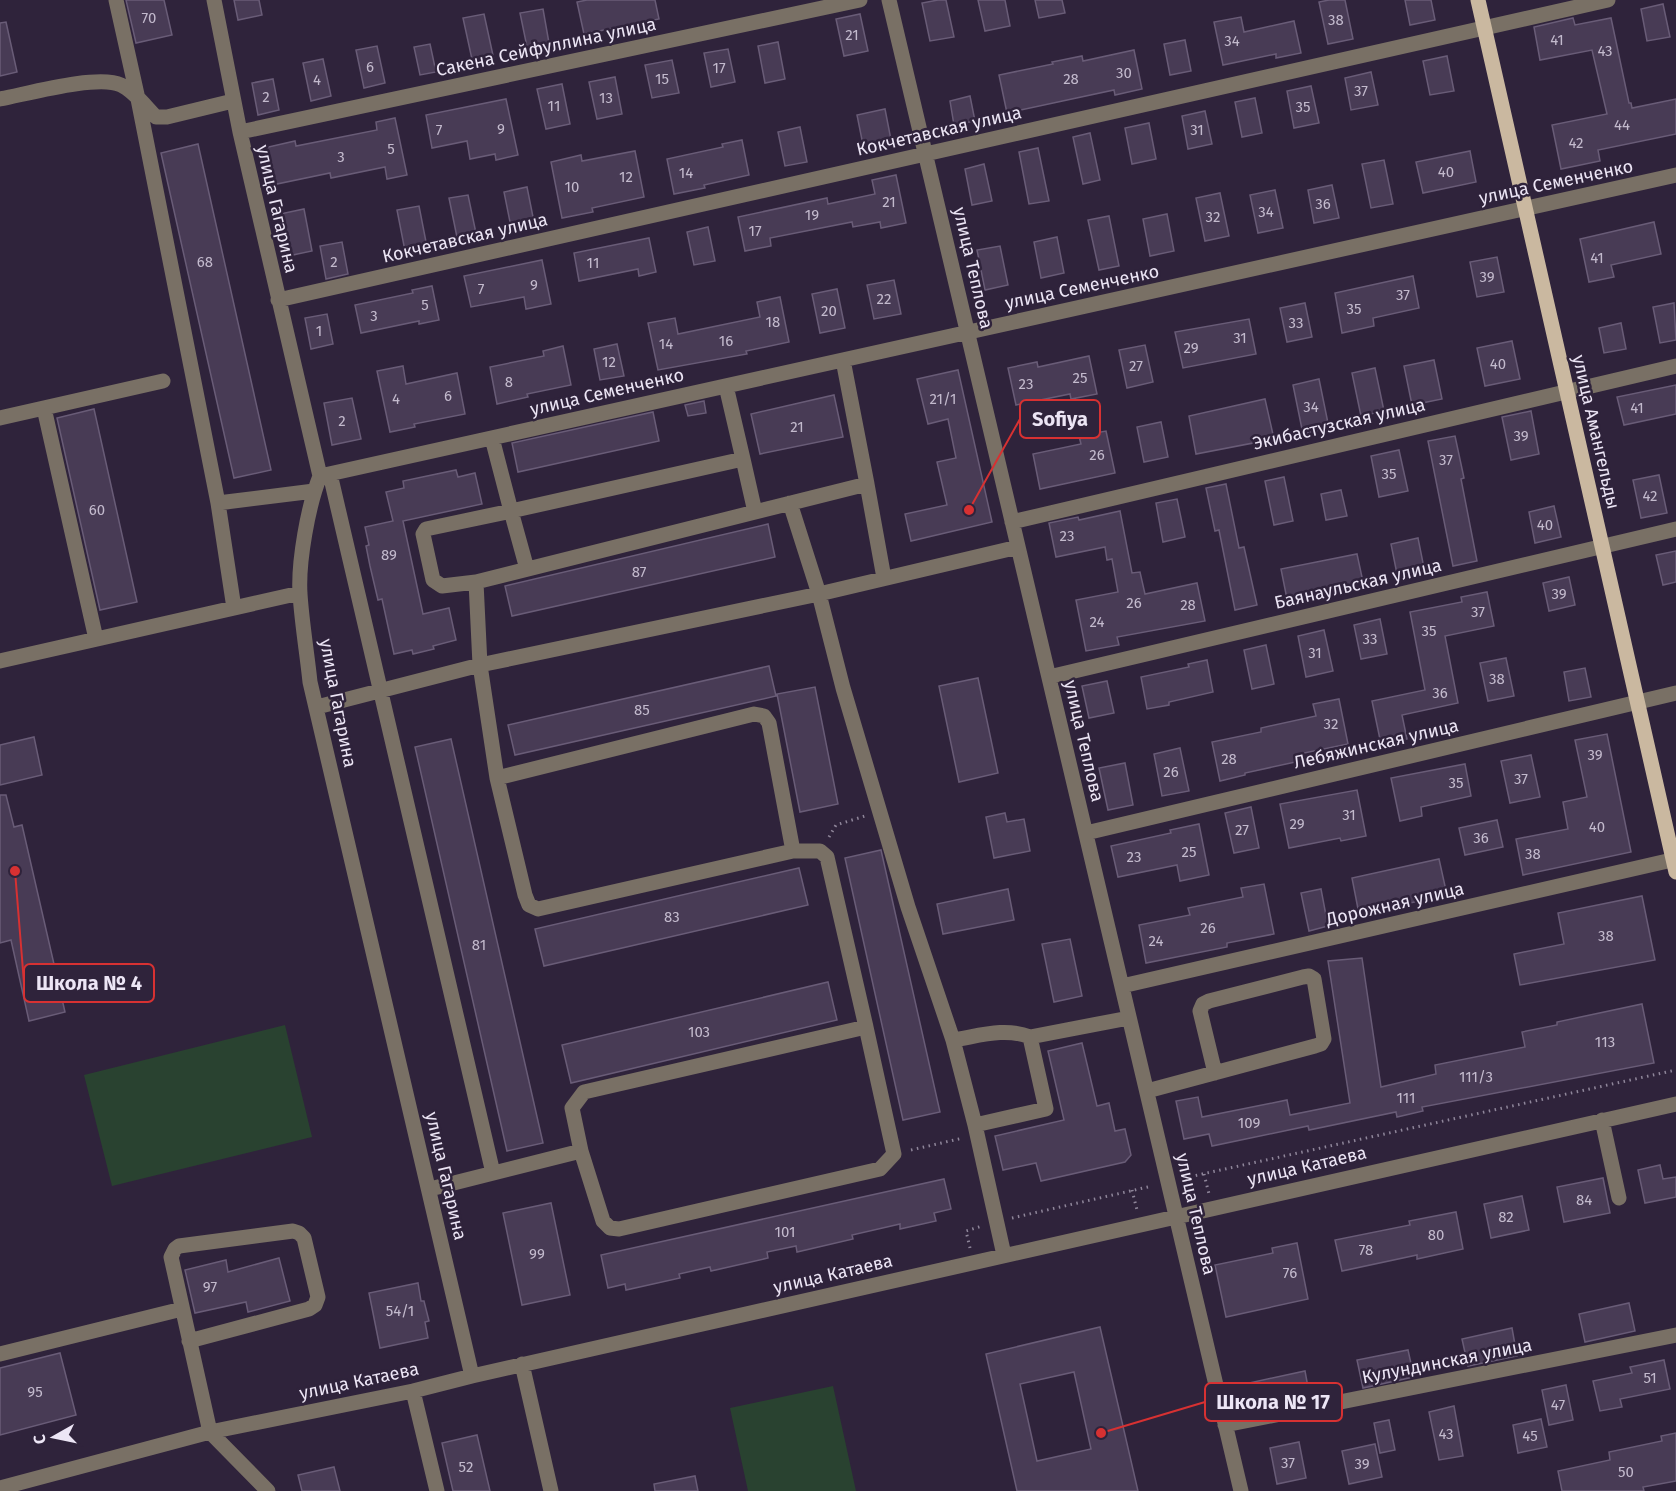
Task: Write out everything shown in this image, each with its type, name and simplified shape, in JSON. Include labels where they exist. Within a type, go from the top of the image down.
[{"type":"main road","name":"улица Амангельды","points":[[1478,0],[1675,864]]},
{"type":"street","points":[[116,0],[138,99],[218,502],[234,608]]},
{"type":"street","name":"улица Гагарина","points":[[214,0],[233,101],[321,480],[301,563],[300,593],[310,682],[472,1376]]},
{"type":"street","name":"Сакена Сейфуллина улица","points":[[240,132],[860,0]]},
{"type":"street","name":"улица Теплова","points":[[889,0],[1241,1491]]},
{"type":"street","name":"Кокчетавская улица","points":[[279,300],[1608,0]]},
{"type":"street","points":[[0,99],[91,82],[108,81],[122,86],[156,117],[167,117],[233,101]]},
{"type":"street","name":"улица Семенченко","points":[[218,502],[321,480],[492,438],[1676,175]]},
{"type":"street","points":[[843,360],[884,578]]},
{"type":"street","name":"Экибастузская улица","points":[[1012,522],[1676,366]]},
{"type":"street","points":[[0,418],[163,381]]},
{"type":"street","points":[[726,386],[755,512]]},
{"type":"street","points":[[44,408],[96,639]]},
{"type":"street","points":[[492,438],[527,569]]},
{"type":"street","points":[[743,459],[426,529],[423,534],[433,580],[442,586],[476,582],[867,484]]},
{"type":"street","points":[[321,480],[381,691],[493,1173]]},
{"type":"street","points":[[790,503],[819,594],[843,688],[908,907],[953,1040],[1004,1255]]},
{"type":"street","name":"Баянаульская улица","points":[[1049,677],[1676,529]]},
{"type":"street","points":[[316,707],[480,665],[819,594],[1018,548]]},
{"type":"street","points":[[476,582],[480,665],[497,777],[525,895],[530,905],[538,909],[794,851],[820,851],[826,857],[866,1027],[894,1154],[880,1169],[619,1229],[610,1228],[603,1221],[581,1151],[573,1107],[584,1092],[866,1027]]},
{"type":"street","points":[[0,661],[300,593]]},
{"type":"street","name":"Лебяжинская улица","points":[[1086,833],[1676,693]]},
{"type":"street","points":[[497,777],[754,714],[764,716],[769,723],[794,851]]},
{"type":"street","name":"Дорожная улица","points":[[1122,986],[1675,864]]},
{"type":"street","points":[[1147,1091],[1215,1073],[1321,1044],[1324,1039],[1314,979],[1309,976],[1303,977],[1203,1004],[1200,1011],[1215,1073]]},
{"type":"street","points":[[953,1040],[1004,1031],[1018,1032],[1030,1037],[1129,1018]]},
{"type":"street","points":[[976,1130],[1046,1109],[1030,1037]]},
{"type":"street","name":"улица Катаева","points":[[0,1488],[210,1432],[413,1391],[522,1364],[1176,1215],[1676,1104]]},
{"type":"street","points":[[1602,1120],[1619,1198]]},
{"type":"street","points":[[430,1189],[581,1151]]},
{"type":"street","points":[[189,1341],[309,1309],[315,1305],[318,1297],[304,1238],[293,1231],[179,1246],[171,1257],[189,1341],[210,1432],[268,1491]]},
{"type":"street","points":[[0,1354],[182,1309]]},
{"type":"street","name":"Кулундинская улица","points":[[1225,1425],[1676,1335]]},
{"type":"street","points":[[522,1364],[551,1491]]},
{"type":"street","points":[[413,1391],[436,1491]]},
{"type":"path","points":[[820,851],[836,825],[881,812]]},
{"type":"path","points":[[973,1262],[966,1231],[997,1222],[1676,1070]]},
{"type":"path","points":[[894,1154],[976,1130]]},
{"type":"green space","points":[[285,1025],[312,1137],[112,1186],[84,1075]]},
{"type":"green space","points":[[833,1386],[856,1491],[748,1491],[730,1408]]},
{"type":"building","points":[[126,0],[164,0],[172,35],[136,43]]},
{"type":"building","points":[[234,0],[259,0],[262,15],[238,20]]},
{"type":"building","points":[[655,0],[659,19],[584,34],[577,2]]},
{"type":"building","points":[[946,0],[954,37],[930,41],[922,3]]},
{"type":"building","points":[[978,0],[1005,0],[1010,26],[985,31]]},
{"type":"building","points":[[1035,0],[1062,0],[1065,13],[1039,18]]},
{"type":"building","points":[[1345,0],[1353,39],[1328,44],[1319,2]]},
{"type":"building","points":[[1405,0],[1431,0],[1435,20],[1410,25]]},
{"type":"building","points":[[1663,4],[1670,37],[1647,41],[1641,9]]},
{"type":"building","points":[[543,9],[549,43],[527,47],[520,13]]},
{"type":"building","points":[[484,14],[494,60],[473,64],[463,18]]},
{"type":"building","points":[[860,14],[868,51],[844,56],[836,19]]},
{"type":"building","points":[[1241,17],[1244,32],[1294,21],[1301,53],[1276,58],[1276,54],[1223,65],[1214,22]]},
{"type":"building","points":[[1573,18],[1575,25],[1611,18],[1629,103],[1632,108],[1676,99],[1676,134],[1598,150],[1600,161],[1561,169],[1552,125],[1607,114],[1592,50],[1540,60],[1534,27]]},
{"type":"building","points":[[6,22],[17,72],[0,76],[0,23]]},
{"type":"building","points":[[1185,40],[1191,71],[1170,75],[1164,44]]},
{"type":"building","points":[[778,42],[785,79],[765,83],[758,46]]},
{"type":"building","points":[[430,44],[436,72],[420,75],[414,47]]},
{"type":"building","points":[[377,46],[385,83],[364,88],[356,50]]},
{"type":"building","points":[[728,49],[735,82],[711,87],[704,53]]},
{"type":"building","points":[[1134,50],[1142,89],[1115,95],[1114,90],[1007,113],[999,75],[1082,56],[1083,61]]},
{"type":"building","points":[[1447,56],[1454,91],[1430,95],[1423,61]]},
{"type":"building","points":[[323,59],[331,96],[311,101],[303,63]]},
{"type":"building","points":[[672,60],[679,93],[652,98],[645,65]]},
{"type":"building","points":[[1371,72],[1378,105],[1351,110],[1345,78]]},
{"type":"building","points":[[615,77],[622,114],[597,119],[589,82]]},
{"type":"building","points":[[273,79],[279,110],[258,115],[252,83]]},
{"type":"building","points":[[562,84],[570,124],[546,129],[537,89]]},
{"type":"building","points":[[1311,86],[1319,123],[1294,128],[1287,91]]},
{"type":"building","points":[[970,96],[975,121],[954,125],[950,101]]},
{"type":"building","points":[[1255,98],[1262,133],[1242,137],[1235,102]]},
{"type":"building","points":[[506,99],[518,155],[496,160],[495,154],[470,159],[467,141],[432,148],[426,115]]},
{"type":"building","points":[[885,109],[892,145],[864,150],[857,115]]},
{"type":"building","points":[[1205,111],[1212,144],[1188,149],[1182,116]]},
{"type":"building","points":[[395,118],[407,175],[387,179],[385,167],[331,178],[330,173],[272,185],[264,148],[295,141],[296,146],[377,130],[376,122]]},
{"type":"building","points":[[1149,123],[1156,159],[1132,164],[1125,128]]},
{"type":"building","points":[[800,127],[807,162],[785,166],[778,132]]},
{"type":"building","points":[[1090,133],[1100,180],[1083,184],[1073,137]]},
{"type":"building","points":[[742,140],[749,175],[674,194],[667,159],[723,147],[722,144]]},
{"type":"building","points":[[198,144],[271,470],[234,478],[161,153]]},
{"type":"building","points":[[1038,148],[1049,201],[1029,204],[1019,152]]},
{"type":"building","points":[[635,151],[644,197],[592,208],[593,212],[562,218],[551,162],[581,155],[582,161]]},
{"type":"building","points":[[1470,151],[1476,182],[1423,193],[1416,162]]},
{"type":"building","points":[[1384,160],[1393,204],[1371,208],[1362,164]]},
{"type":"building","points":[[984,164],[992,201],[972,205],[965,169]]},
{"type":"building","points":[[896,175],[906,223],[881,228],[880,222],[853,227],[852,222],[770,238],[771,246],[745,251],[738,217],[827,198],[828,204],[875,194],[872,180]]},
{"type":"building","points":[[1332,185],[1339,218],[1314,223],[1308,190]]},
{"type":"building","points":[[527,187],[535,227],[512,232],[504,192]]},
{"type":"building","points":[[1275,190],[1283,228],[1258,233],[1250,195]]},
{"type":"building","points":[[1220,193],[1229,236],[1205,241],[1196,198]]},
{"type":"building","points":[[468,195],[477,238],[458,242],[449,198]]},
{"type":"building","points":[[419,206],[427,247],[405,251],[397,210]]},
{"type":"building","points":[[304,209],[312,251],[288,256],[280,214]]},
{"type":"building","points":[[1167,214],[1174,251],[1150,256],[1143,219]]},
{"type":"building","points":[[1109,216],[1119,266],[1099,270],[1088,220]]},
{"type":"building","points":[[1654,222],[1661,254],[1611,265],[1614,277],[1589,282],[1580,239]]},
{"type":"building","points":[[708,227],[715,261],[694,265],[687,232]]},
{"type":"building","points":[[1057,237],[1064,273],[1041,278],[1034,242]]},
{"type":"building","points":[[649,238],[656,272],[639,276],[638,269],[579,281],[574,253]]},
{"type":"building","points":[[342,242],[348,274],[326,279],[320,246]]},
{"type":"building","points":[[1000,246],[1008,285],[985,290],[977,250]]},
{"type":"building","points":[[1497,257],[1504,292],[1477,297],[1470,262]]},
{"type":"building","points":[[542,260],[551,304],[526,309],[524,297],[471,307],[464,276]]},
{"type":"building","points":[[1413,276],[1419,308],[1373,318],[1374,326],[1342,333],[1335,293]]},
{"type":"building","points":[[894,280],[901,314],[874,319],[867,285]]},
{"type":"building","points":[[432,286],[439,320],[419,324],[419,321],[361,333],[355,305],[413,293],[412,290]]},
{"type":"building","points":[[837,289],[845,328],[820,333],[812,294]]},
{"type":"building","points":[[780,297],[789,342],[746,351],[747,354],[658,370],[648,323],[675,318],[678,334],[760,317],[757,302]]},
{"type":"building","points":[[1305,303],[1312,337],[1287,342],[1280,308]]},
{"type":"building","points":[[1674,303],[1676,340],[1660,343],[1653,307]]},
{"type":"building","points":[[327,314],[333,344],[311,349],[305,318]]},
{"type":"building","points":[[1249,319],[1256,354],[1183,368],[1175,332]]},
{"type":"building","points":[[1621,323],[1626,349],[1604,353],[1599,328]]},
{"type":"building","points":[[1512,341],[1520,379],[1485,386],[1477,348]]},
{"type":"building","points":[[617,344],[624,376],[600,380],[594,349]]},
{"type":"building","points":[[1145,345],[1153,382],[1127,388],[1119,350]]},
{"type":"building","points":[[563,346],[571,385],[527,394],[528,397],[497,404],[490,367],[544,356],[543,351]]},
{"type":"building","points":[[1089,356],[1097,394],[1071,399],[1070,394],[1016,405],[1008,368],[1037,362],[1038,367]]},
{"type":"building","points":[[1434,360],[1442,399],[1412,405],[1404,366]]},
{"type":"building","points":[[403,366],[406,384],[457,373],[465,414],[414,424],[415,427],[390,432],[377,371]]},
{"type":"building","points":[[1375,368],[1384,411],[1361,416],[1352,373]]},
{"type":"building","points":[[958,370],[992,522],[911,541],[905,514],[947,505],[937,462],[956,458],[948,419],[928,424],[917,379]]},
{"type":"building","points":[[1319,379],[1329,428],[1303,434],[1293,385]]},
{"type":"building","points":[[1676,385],[1676,414],[1624,425],[1617,397]]},
{"type":"building","points":[[834,395],[843,437],[760,454],[751,414]]},
{"type":"building","points":[[352,398],[361,439],[332,445],[324,403]]},
{"type":"building","points":[[1265,399],[1274,439],[1196,454],[1189,416]]},
{"type":"building","points":[[704,401],[706,413],[688,416],[685,405]]},
{"type":"building","points":[[94,409],[137,602],[100,610],[57,418]]},
{"type":"building","points":[[1531,411],[1539,454],[1511,460],[1502,417]]},
{"type":"building","points":[[653,412],[659,441],[518,472],[512,443]]},
{"type":"building","points":[[1161,422],[1168,457],[1144,462],[1137,427]]},
{"type":"building","points":[[1106,431],[1115,473],[1040,489],[1033,454],[1081,444],[1079,436]]},
{"type":"building","points":[[1455,436],[1477,561],[1453,566],[1428,441]]},
{"type":"building","points":[[1399,450],[1408,491],[1379,497],[1371,456]]},
{"type":"building","points":[[456,470],[458,477],[475,473],[482,504],[403,521],[423,614],[449,608],[456,640],[413,654],[412,650],[394,654],[382,599],[378,600],[370,566],[365,527],[393,521],[386,492],[404,488],[403,481]]},
{"type":"building","points":[[1659,475],[1667,513],[1641,518],[1633,480]]},
{"type":"building","points":[[1284,477],[1293,521],[1274,525],[1265,481]]},
{"type":"building","points":[[1226,484],[1239,548],[1244,547],[1257,605],[1235,610],[1219,530],[1215,531],[1206,488]]},
{"type":"building","points":[[1341,490],[1347,516],[1326,520],[1321,494]]},
{"type":"building","points":[[1177,499],[1185,537],[1163,542],[1156,503]]},
{"type":"building","points":[[1554,506],[1561,537],[1535,543],[1529,512]]},
{"type":"building","points":[[1120,511],[1132,573],[1140,572],[1145,594],[1197,583],[1205,621],[1117,637],[1119,645],[1086,651],[1076,600],[1118,592],[1112,559],[1107,560],[1105,547],[1056,557],[1049,523],[1078,517],[1079,520]]},
{"type":"building","points":[[768,524],[775,557],[512,616],[505,586]]},
{"type":"building","points":[[1418,538],[1424,568],[1397,574],[1391,544]]},
{"type":"building","points":[[1676,551],[1676,582],[1663,585],[1656,555]]},
{"type":"building","points":[[1357,554],[1363,582],[1287,599],[1281,569]]},
{"type":"building","points":[[1569,577],[1575,605],[1549,611],[1543,583]]},
{"type":"building","points":[[1487,592],[1494,626],[1445,636],[1458,703],[1402,715],[1407,739],[1381,744],[1372,701],[1425,690],[1410,612],[1462,602],[1461,597]]},
{"type":"building","points":[[1380,619],[1387,654],[1361,659],[1354,625]]},
{"type":"building","points":[[1324,630],[1333,671],[1306,677],[1298,636]]},
{"type":"building","points":[[1266,645],[1274,684],[1252,689],[1244,650]]},
{"type":"building","points":[[1506,658],[1514,696],[1488,701],[1480,663]]},
{"type":"building","points":[[1207,660],[1213,692],[1147,709],[1141,677],[1189,667],[1188,664]]},
{"type":"building","points":[[769,666],[776,696],[515,755],[508,725]]},
{"type":"building","points":[[1585,668],[1591,697],[1569,701],[1564,672]]},
{"type":"building","points":[[978,678],[998,773],[959,782],[939,686]]},
{"type":"building","points":[[1107,681],[1114,713],[1089,718],[1082,686]]},
{"type":"building","points":[[815,687],[838,804],[800,812],[777,694]]},
{"type":"building","points":[[1339,699],[1348,744],[1299,754],[1300,761],[1220,781],[1212,742],[1261,732],[1261,728],[1316,716],[1313,704]]},
{"type":"building","points":[[1607,734],[1631,852],[1523,875],[1516,839],[1568,829],[1563,802],[1587,797],[1575,740]]},
{"type":"building","points":[[34,737],[42,775],[0,785],[0,745]]},
{"type":"building","points":[[451,739],[543,1143],[507,1151],[415,747]]},
{"type":"building","points":[[1180,748],[1189,791],[1162,796],[1154,754]]},
{"type":"building","points":[[1531,755],[1540,797],[1510,803],[1501,761]]},
{"type":"building","points":[[1125,763],[1133,805],[1108,810],[1099,768]]},
{"type":"building","points":[[1465,764],[1471,796],[1421,807],[1422,816],[1400,821],[1391,778]]},
{"type":"building","points":[[1357,790],[1366,836],[1341,841],[1340,838],[1289,848],[1280,804]]},
{"type":"building","points":[[0,795],[6,795],[14,827],[22,825],[65,1012],[29,1021],[11,940],[0,943]]},
{"type":"building","points":[[1251,807],[1259,848],[1234,853],[1225,813]]},
{"type":"building","points":[[1005,813],[1007,822],[1024,819],[1030,851],[994,858],[986,817]]},
{"type":"building","points":[[1497,820],[1503,847],[1465,855],[1459,828]]},
{"type":"building","points":[[1199,824],[1209,875],[1180,881],[1177,865],[1118,877],[1111,846],[1171,833],[1170,830]]},
{"type":"building","points":[[881,850],[940,1112],[903,1120],[845,858]]},
{"type":"building","points":[[1439,859],[1447,895],[1359,914],[1352,878]]},
{"type":"building","points":[[799,868],[808,905],[544,966],[535,929]]},
{"type":"building","points":[[1264,884],[1274,934],[1227,943],[1227,947],[1146,963],[1139,925],[1190,915],[1188,908],[1243,897],[1241,888]]},
{"type":"building","points":[[1008,889],[1014,920],[943,934],[937,904]]},
{"type":"building","points":[[1321,889],[1328,926],[1309,931],[1301,893]]},
{"type":"building","points":[[1642,896],[1655,960],[1520,985],[1514,954],[1564,944],[1558,913]]},
{"type":"building","points":[[1070,939],[1082,996],[1054,1002],[1042,944]]},
{"type":"building","points":[[1362,958],[1381,1087],[1436,1074],[1435,1065],[1525,1047],[1522,1032],[1642,1004],[1654,1063],[1422,1107],[1423,1111],[1397,1117],[1396,1112],[1309,1130],[1308,1126],[1212,1146],[1209,1134],[1184,1139],[1176,1101],[1198,1097],[1202,1117],[1287,1100],[1290,1115],[1350,1103],[1328,961]]},
{"type":"building","points":[[828,982],[837,1020],[571,1083],[562,1045]]},
{"type":"building","points":[[1082,1043],[1097,1106],[1109,1103],[1115,1131],[1125,1129],[1131,1155],[1125,1162],[1041,1181],[1036,1163],[1003,1170],[995,1136],[1064,1120],[1048,1051]]},
{"type":"building","points":[[1660,1165],[1663,1179],[1676,1177],[1676,1197],[1645,1203],[1638,1170]]},
{"type":"building","points":[[1603,1178],[1610,1213],[1564,1222],[1557,1187]]},
{"type":"building","points":[[944,1179],[951,1209],[934,1213],[936,1221],[900,1229],[900,1224],[852,1235],[853,1239],[797,1252],[796,1246],[767,1252],[768,1258],[711,1271],[710,1267],[679,1274],[680,1278],[626,1290],[625,1284],[608,1288],[601,1255]]},
{"type":"building","points":[[1522,1196],[1529,1230],[1491,1238],[1484,1204]]},
{"type":"building","points":[[551,1203],[570,1295],[522,1305],[503,1213]]},
{"type":"building","points":[[1456,1212],[1463,1249],[1417,1259],[1417,1255],[1342,1271],[1335,1240],[1410,1225],[1409,1221]]},
{"type":"building","points":[[1297,1243],[1308,1299],[1226,1317],[1215,1265],[1273,1253],[1272,1248]]},
{"type":"building","points":[[279,1258],[290,1301],[248,1312],[246,1302],[195,1313],[185,1270],[226,1260],[228,1272]]},
{"type":"building","points":[[418,1283],[421,1301],[424,1301],[429,1321],[425,1322],[428,1338],[380,1348],[369,1293]]},
{"type":"building","points":[[1629,1303],[1635,1331],[1585,1342],[1579,1314]]},
{"type":"building","points":[[1100,1327],[1138,1491],[1017,1491],[986,1354]],"holes":[[[1074,1372],[1091,1449],[1037,1461],[1020,1384]]]},
{"type":"building","points":[[1512,1328],[1517,1356],[1468,1366],[1462,1339]]},
{"type":"building","points":[[1408,1350],[1414,1377],[1363,1388],[1357,1360]]},
{"type":"building","points":[[60,1353],[76,1415],[0,1435],[0,1368]]},
{"type":"building","points":[[1664,1360],[1670,1389],[1620,1399],[1622,1407],[1600,1411],[1593,1381],[1632,1373],[1630,1367]]},
{"type":"building","points":[[1305,1371],[1310,1398],[1255,1409],[1249,1383]]},
{"type":"building","points":[[1566,1385],[1573,1420],[1549,1425],[1542,1390]]},
{"type":"building","points":[[1454,1406],[1463,1456],[1439,1460],[1429,1412]]},
{"type":"building","points":[[1541,1419],[1547,1447],[1518,1453],[1513,1425]]},
{"type":"building","points":[[1389,1420],[1395,1450],[1380,1453],[1374,1423]]},
{"type":"building","points":[[1676,1433],[1676,1481],[1643,1487],[1644,1491],[1562,1491],[1558,1471],[1610,1460],[1609,1452],[1662,1441],[1661,1436]]},
{"type":"building","points":[[477,1435],[490,1491],[453,1491],[442,1443]]},
{"type":"building","points":[[1299,1442],[1306,1478],[1277,1484],[1270,1448]]},
{"type":"building","points":[[1375,1444],[1382,1477],[1349,1484],[1342,1451]]},
{"type":"building","points":[[334,1467],[340,1491],[302,1491],[298,1475]]},
{"type":"building","points":[[695,1476],[698,1491],[655,1491],[654,1484]]},
{"type":"place","name":"Sofiya","points":[[969,510]]},
{"type":"place","name":"Школа № 4","points":[[15,871]]},
{"type":"place","name":"Школа № 17","points":[[1101,1433]]}]
